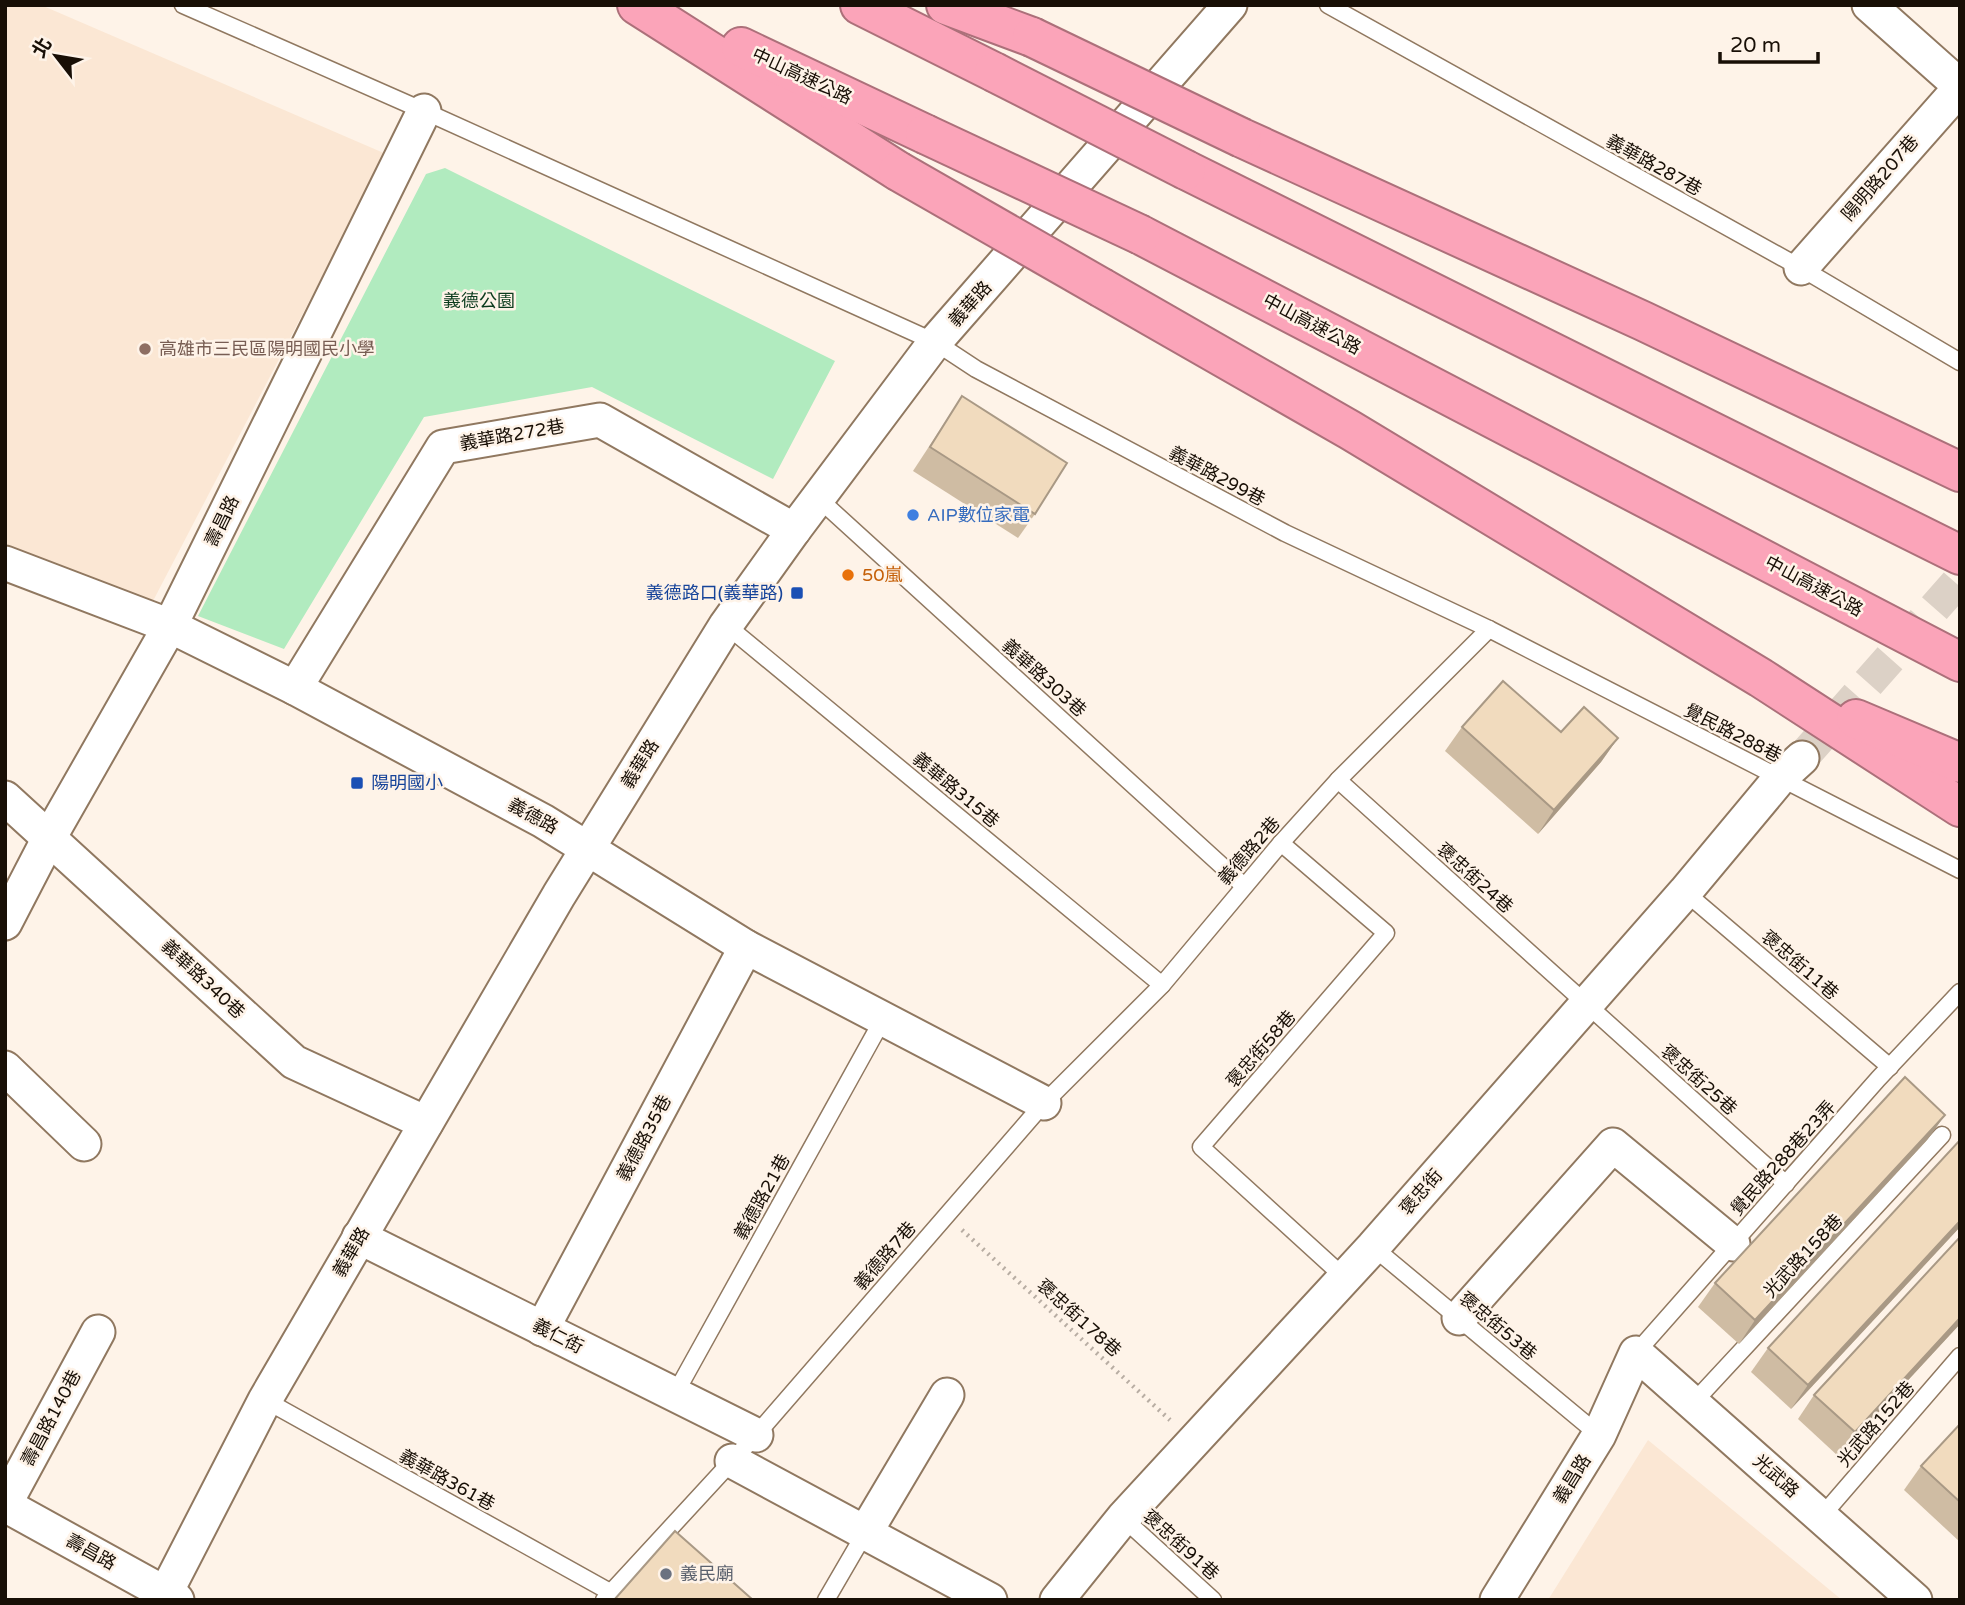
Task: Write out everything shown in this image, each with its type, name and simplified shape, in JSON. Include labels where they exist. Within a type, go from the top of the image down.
[{"type":"highway","points":[[637,5],[898,171],[1350,430],[1761,678],[1960,807]]},
{"type":"highway","name":"中山高速公路","points":[[653,5],[1141,235],[1960,662]]},
{"type":"highway","points":[[860,5],[1960,555]]},
{"type":"highway","points":[[946,5],[1032,37],[1242,138],[1655,327],[1960,472]]},
{"type":"highway","points":[[1761,678],[1960,763]]},
{"type":"street","name":"義華路","points":[[168,1598],[265,1401],[359,1237],[588,848],[726,625],[935,342],[1230,5]]},
{"type":"street","points":[[1868,5],[1960,87]]},
{"type":"street","name":"陽明路207巷","points":[[1801,268],[1960,87]]},
{"type":"street","name":"壽昌路","points":[[5,923],[49,838],[170,626],[424,111]]},
{"type":"street","name":"義華路272巷","points":[[295,688],[443,447],[600,420],[794,530]]},
{"type":"street","name":"義德路","points":[[5,563],[170,626],[295,688],[543,821],[746,947],[1044,1102]]},
{"type":"street","name":"褒忠街","points":[[1057,1600],[1123,1518],[1373,1247],[1791,768]]},
{"type":"street","name":"義華路340巷","points":[[5,798],[293,1062],[426,1123]]},
{"type":"street","name":"義德路35巷","points":[[542,1328],[746,947]]},
{"type":"street","points":[[5,1068],[84,1144]]},
{"type":"street","points":[[1459,1318],[1613,1145],[1733,1244]]},
{"type":"street","name":"義仁街","points":[[359,1237],[756,1435]]},
{"type":"street","name":"壽昌路140巷","points":[[5,1504],[98,1332]]},
{"type":"street","name":"光武路","points":[[1636,1353],[1915,1600]]},
{"type":"street","name":"義昌路","points":[[1497,1600],[1599,1436],[1636,1353]]},
{"type":"street","points":[[865,1533],[947,1395]]},
{"type":"street","points":[[732,1461],[990,1600]]},
{"type":"street","name":"壽昌路","points":[[5,1504],[168,1598]]},
{"type":"lane","name":"義華路299巷","points":[[183,5],[935,342],[975,369],[1284,533],[1489,629]]},
{"type":"lane","name":"義華路287巷","points":[[1328,5],[1801,268],[1960,362]]},
{"type":"lane","name":"義華路303巷","points":[[818,499],[1244,886]]},
{"type":"lane","name":"義華路315巷","points":[[726,625],[1162,985]]},
{"type":"lane","name":"覺民路288巷","points":[[1489,629],[1791,768],[1960,870]]},
{"type":"lane","name":"義德路2巷","points":[[1044,1102],[1162,985],[1244,886],[1338,780],[1489,629]]},
{"type":"lane","name":"褒忠街24巷","points":[[1338,780],[1586,1004]]},
{"type":"lane","name":"褒忠街58巷","points":[[1281,843],[1386,933],[1201,1147],[1345,1278]]},
{"type":"lane","name":"褒忠街11巷","points":[[1685,892],[1890,1067]]},
{"type":"lane","name":"覺民路288巷23弄","points":[[1636,1353],[1786,1184],[1883,1083],[1890,1067],[1960,992]]},
{"type":"lane","name":"褒忠街25巷","points":[[1586,1004],[1786,1184]]},
{"type":"lane","name":"義德路21巷","points":[[674,1394],[883,1019]]},
{"type":"lane","name":"義德路7巷","points":[[756,1435],[1044,1102]]},
{"type":"lane","name":"光武路158巷","points":[[1693,1402],[1942,1135]]},
{"type":"lane","name":"褒忠街53巷","points":[[1373,1247],[1599,1436]]},
{"type":"lane","name":"光武路152巷","points":[[1821,1517],[1960,1356]]},
{"type":"lane","name":"義華路361巷","points":[[265,1401],[607,1596],[756,1435]]},
{"type":"lane","name":"褒忠街91巷","points":[[1123,1518],[1213,1600]]},
{"type":"lane","points":[[826,1600],[865,1533]]},
{"type":"path","name":"褒忠街178巷","points":[[946,1216],[1194,1441]]},
{"type":"shaded area","name":"高雄市三民區陽明國民小學","points":[[5,5],[41,5],[386,154],[153,601],[5,544]]},
{"type":"shaded area","points":[[1648,1440],[1842,1600],[1548,1600]]},
{"type":"green space","name":"義德公園","points":[[445,168],[835,361],[773,479],[592,387],[424,417],[284,649],[198,616],[426,174]]},
{"type":"building","points":[[962,396],[1067,463],[1035,514],[930,447]]},
{"type":"building","points":[[1503,681],[1561,732],[1584,707],[1618,738],[1554,810],[1462,727]]},
{"type":"building","points":[[1905,1077],[1945,1115],[1755,1320],[1715,1283]]},
{"type":"building","points":[[1960,1140],[1960,1221],[1808,1385],[1768,1348]]},
{"type":"building","points":[[1960,1237],[1960,1318],[1855,1432],[1814,1395]]},
{"type":"building","points":[[1960,1424],[1960,1502],[1921,1466]]},
{"type":"building","points":[[675,1531],[753,1600],[614,1600]]},
{"type":"tunnel","points":[[1802,758],[1960,579]]},
{"type":"place","name":"高雄市三民區陽明國民小學","points":[[145,349]]},
{"type":"place","name":"AIP數位家電","points":[[913,515]]},
{"type":"place","name":"50嵐","points":[[848,575]]},
{"type":"place","name":"義德路口(義華路)","points":[[797,593]]},
{"type":"place","name":"陽明國小","points":[[357,783]]},
{"type":"place","name":"義民廟","points":[[666,1574]]}]
